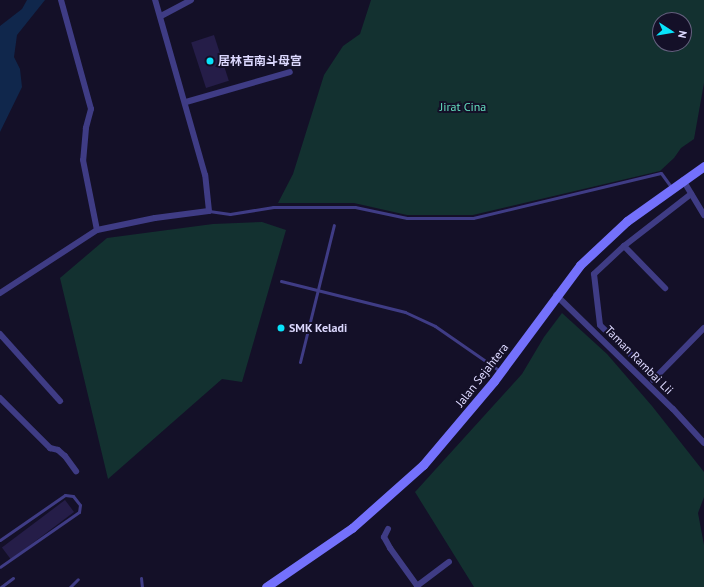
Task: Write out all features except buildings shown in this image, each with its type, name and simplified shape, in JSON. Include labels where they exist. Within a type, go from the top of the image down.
[{"type":"street","points":[[61,0],[91,109],[83,160],[98,230]]},
{"type":"street","points":[[0,293],[98,230],[155,218],[209,211],[205,175],[186,102],[179,86],[156,0]]},
{"type":"street","points":[[161,16],[190,0]]},
{"type":"street","points":[[186,102],[290,72]]},
{"type":"street","name":"Jalan Sejahtera","points":[[266,587],[352,528],[399,487],[440,445],[501,372],[556,295],[580,265],[627,221],[671,187],[704,166]]},
{"type":"street","points":[[683,180],[704,215]]},
{"type":"street","points":[[655,378],[599,322],[594,274],[624,246],[691,194]]},
{"type":"street","points":[[624,246],[665,288]]},
{"type":"street","name":"Taman Rambai Lii","points":[[556,295],[648,385],[704,443]]},
{"type":"street","points":[[648,385],[704,328]]},
{"type":"street","points":[[0,334],[60,401]]},
{"type":"street","points":[[0,398],[50,448],[58,450],[65,456],[76,470]]},
{"type":"street","points":[[388,529],[384,537],[417,586],[449,562]]},
{"type":"lane","points":[[209,211],[230,214],[273,207],[355,207],[407,218],[473,218],[661,173],[671,187]]},
{"type":"lane","points":[[300,362],[334,225]]},
{"type":"lane","points":[[281,282],[405,312],[435,326],[501,372]]},
{"type":"lane","points":[[0,540],[65,495],[73,496],[80,505],[79,512],[0,567]]},
{"type":"lane","points":[[1,587],[13,578]]},
{"type":"lane","points":[[141,578],[142,587]]},
{"type":"lane","points":[[70,587],[78,580]]},
{"type":"green space","name":"Jirat Cina","points":[[371,0],[704,0],[704,83],[694,139],[681,148],[674,158],[660,171],[473,215],[407,215],[354,203],[278,203],[293,174],[324,75],[343,46],[360,34]]},
{"type":"green space","points":[[262,222],[286,230],[242,382],[222,379],[108,479],[60,278],[107,238],[213,224]]},
{"type":"green space","points":[[562,313],[607,354],[652,406],[704,472],[704,497],[698,513],[704,545],[704,587],[474,587],[415,492],[522,374],[544,337]]},
{"type":"water","points":[[27,0],[45,0],[17,35],[14,57],[20,69],[22,87],[0,132],[0,26],[22,9]]},
{"type":"place","name":"居林吉南斗母宫","points":[[210,61]]},
{"type":"place","name":"SMK Keladi","points":[[281,328]]}]
